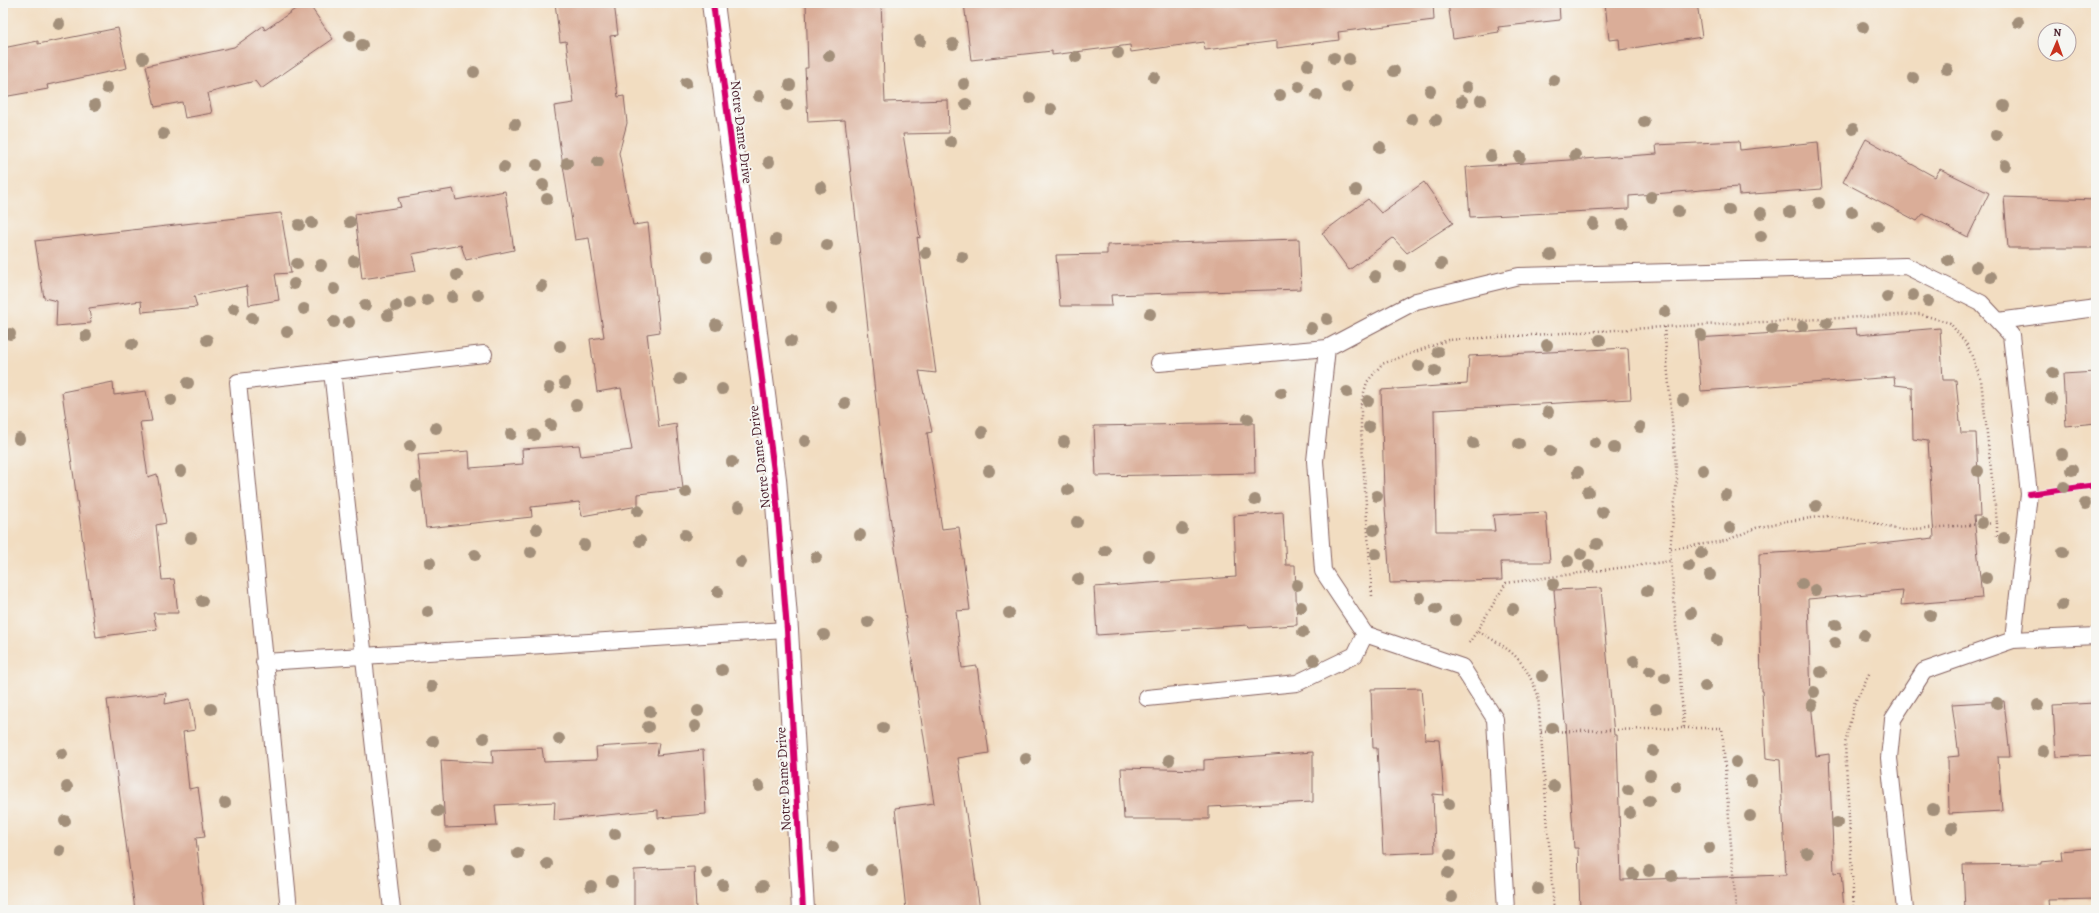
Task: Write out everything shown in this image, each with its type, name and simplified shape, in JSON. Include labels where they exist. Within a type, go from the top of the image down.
[{"type":"street","name":"Notre Dame Drive","points":[[713,3],[775,479],[787,630],[803,910]]},
{"type":"lane","points":[[1158,363],[1327,348],[1416,301],[1519,276],[1906,266],[1981,303],[2011,335],[2029,494],[2013,640]]},
{"type":"lane","points":[[1998,321],[2096,308]]},
{"type":"lane","points":[[1327,348],[1315,461],[1323,572],[1365,634],[1462,667],[1495,718],[1506,910]]},
{"type":"lane","points":[[289,910],[238,382],[484,354]]},
{"type":"lane","points":[[332,371],[392,910]]},
{"type":"lane","points":[[264,662],[787,630]]},
{"type":"lane","points":[[1147,698],[1297,682],[1355,656],[1365,634]]},
{"type":"lane","points":[[1905,910],[1889,758],[1893,720],[1924,670],[2013,640],[2096,636]]},
{"type":"path","points":[[1372,604],[1361,429],[1361,403],[1367,382],[1382,364],[1448,340],[1664,326],[1920,314],[1950,322],[1968,346],[1981,380],[1997,523],[1997,539]]},
{"type":"path","points":[[1664,326],[1677,479],[1670,549],[1684,728]]},
{"type":"path","points":[[1670,549],[1725,541],[1756,528],[1788,521],[1828,516],[1864,520],[1900,530],[1997,523]]},
{"type":"path","points":[[1466,647],[1478,631],[1506,583],[1671,561]]},
{"type":"path","points":[[1478,631],[1506,647],[1528,670],[1538,695],[1554,910]]},
{"type":"path","points":[[1854,910],[1845,744],[1854,704],[1870,672]]},
{"type":"path","points":[[1541,732],[1722,728],[1736,910]]},
{"type":"building","points":[[304,3],[308,3],[333,39],[261,89],[255,81],[208,93],[212,113],[185,118],[182,102],[155,107],[146,66],[234,47],[263,26],[265,30]]},
{"type":"building","points":[[555,3],[614,3],[618,35],[610,36],[618,97],[624,96],[627,123],[619,153],[633,225],[648,223],[660,332],[647,334],[659,427],[676,424],[683,489],[638,494],[638,506],[582,516],[579,502],[531,507],[532,517],[426,528],[418,455],[469,451],[470,468],[523,464],[522,449],[579,445],[581,456],[632,450],[621,388],[597,392],[590,339],[604,337],[589,238],[575,240],[554,106],[574,103],[566,41],[560,42]]},
{"type":"building","points":[[806,3],[881,3],[885,102],[948,100],[949,133],[903,134],[920,238],[917,237],[936,373],[919,371],[932,432],[927,433],[942,529],[959,527],[970,610],[956,611],[962,668],[977,666],[989,753],[958,758],[980,910],[906,910],[895,808],[934,803],[885,483],[845,120],[808,122],[805,68],[808,68]]},
{"type":"building","points":[[964,3],[1433,3],[1434,20],[1338,32],[1339,40],[1277,48],[1277,41],[1205,50],[1204,42],[1131,52],[1130,45],[1052,55],[1052,51],[971,60]]},
{"type":"building","points":[[1448,3],[1559,3],[1560,20],[1498,27],[1499,32],[1453,39]]},
{"type":"building","points":[[1605,3],[1697,3],[1702,37],[1620,50],[1619,39],[1609,40]]},
{"type":"building","points":[[118,28],[127,68],[47,85],[48,89],[3,97],[3,48],[38,41],[38,44]]},
{"type":"building","points":[[1866,139],[1935,177],[1940,169],[1989,193],[1968,237],[1923,214],[1917,221],[1843,182]]},
{"type":"building","points":[[1739,141],[1740,150],[1818,142],[1822,189],[1739,195],[1738,187],[1629,196],[1629,209],[1470,217],[1466,167],[1657,154],[1656,145]]},
{"type":"building","points":[[1424,182],[1453,223],[1407,253],[1393,238],[1349,270],[1322,233],[1368,199],[1381,213]]},
{"type":"building","points":[[453,189],[456,200],[505,191],[514,250],[466,260],[461,245],[412,254],[416,271],[362,279],[355,214],[401,207],[398,198]]},
{"type":"building","points":[[2004,197],[2096,200],[2096,248],[2008,248]]},
{"type":"building","points":[[281,213],[291,273],[275,274],[279,300],[249,305],[247,286],[194,296],[197,307],[142,312],[141,301],[89,308],[91,323],[56,326],[57,301],[44,298],[35,241]]},
{"type":"building","points":[[1299,239],[1301,289],[1111,295],[1112,306],[1060,306],[1056,255],[1107,254],[1107,245]]},
{"type":"building","points":[[1856,328],[1857,335],[1940,328],[1943,380],[1956,380],[1961,433],[1976,433],[1980,516],[1974,516],[1982,598],[1901,605],[1903,591],[1808,599],[1811,701],[1816,756],[1829,754],[1834,873],[1841,872],[1844,910],[1580,910],[1578,848],[1574,848],[1566,723],[1554,590],[1601,588],[1614,735],[1617,735],[1621,880],[1786,875],[1780,760],[1766,758],[1761,691],[1759,554],[1826,550],[1934,538],[1928,441],[1913,439],[1912,387],[1895,385],[1894,377],[1701,391],[1697,338]]},
{"type":"building","points":[[1628,348],[1631,399],[1434,410],[1436,531],[1495,531],[1493,515],[1546,512],[1550,562],[1501,562],[1502,580],[1390,583],[1384,492],[1381,390],[1467,384],[1469,356]]},
{"type":"building","points":[[2096,372],[2096,423],[2066,426],[2063,374]]},
{"type":"building","points":[[113,382],[114,395],[146,391],[152,421],[140,422],[148,477],[157,474],[166,523],[156,525],[162,580],[174,579],[178,613],[153,613],[157,629],[96,637],[62,392]]},
{"type":"building","points":[[1254,423],[1255,473],[1096,476],[1094,426]]},
{"type":"building","points":[[1283,512],[1286,565],[1295,565],[1297,625],[1249,628],[1248,625],[1097,635],[1094,587],[1236,577],[1234,516]]},
{"type":"building","points":[[1421,688],[1425,739],[1439,740],[1444,795],[1433,794],[1435,852],[1383,854],[1377,748],[1373,748],[1371,689]]},
{"type":"building","points":[[166,693],[165,704],[190,699],[195,730],[183,732],[189,789],[198,787],[205,837],[196,838],[204,910],[135,910],[107,700]]},
{"type":"building","points":[[2004,701],[2010,757],[1998,757],[2002,811],[1949,814],[1948,757],[1959,756],[1952,704]]},
{"type":"building","points":[[2096,703],[2096,755],[2056,757],[2053,705]]},
{"type":"building","points":[[659,743],[657,755],[703,750],[706,814],[658,818],[658,810],[554,820],[555,802],[495,805],[497,826],[445,828],[441,760],[493,763],[492,750],[542,748],[544,762],[597,760],[596,747]]},
{"type":"building","points":[[1313,752],[1313,802],[1209,807],[1209,819],[1124,819],[1121,768],[1204,770],[1204,760]]},
{"type":"building","points":[[2096,848],[2096,899],[2048,900],[2049,910],[1965,910],[1963,865],[2041,864],[2041,862],[2062,860],[2061,851]]},
{"type":"building","points":[[694,867],[696,910],[634,910],[634,870]]},
{"type":"cycle path","points":[[713,3],[775,479],[787,630],[803,910]]},
{"type":"cycle path","points":[[2029,494],[2096,485]]}]
